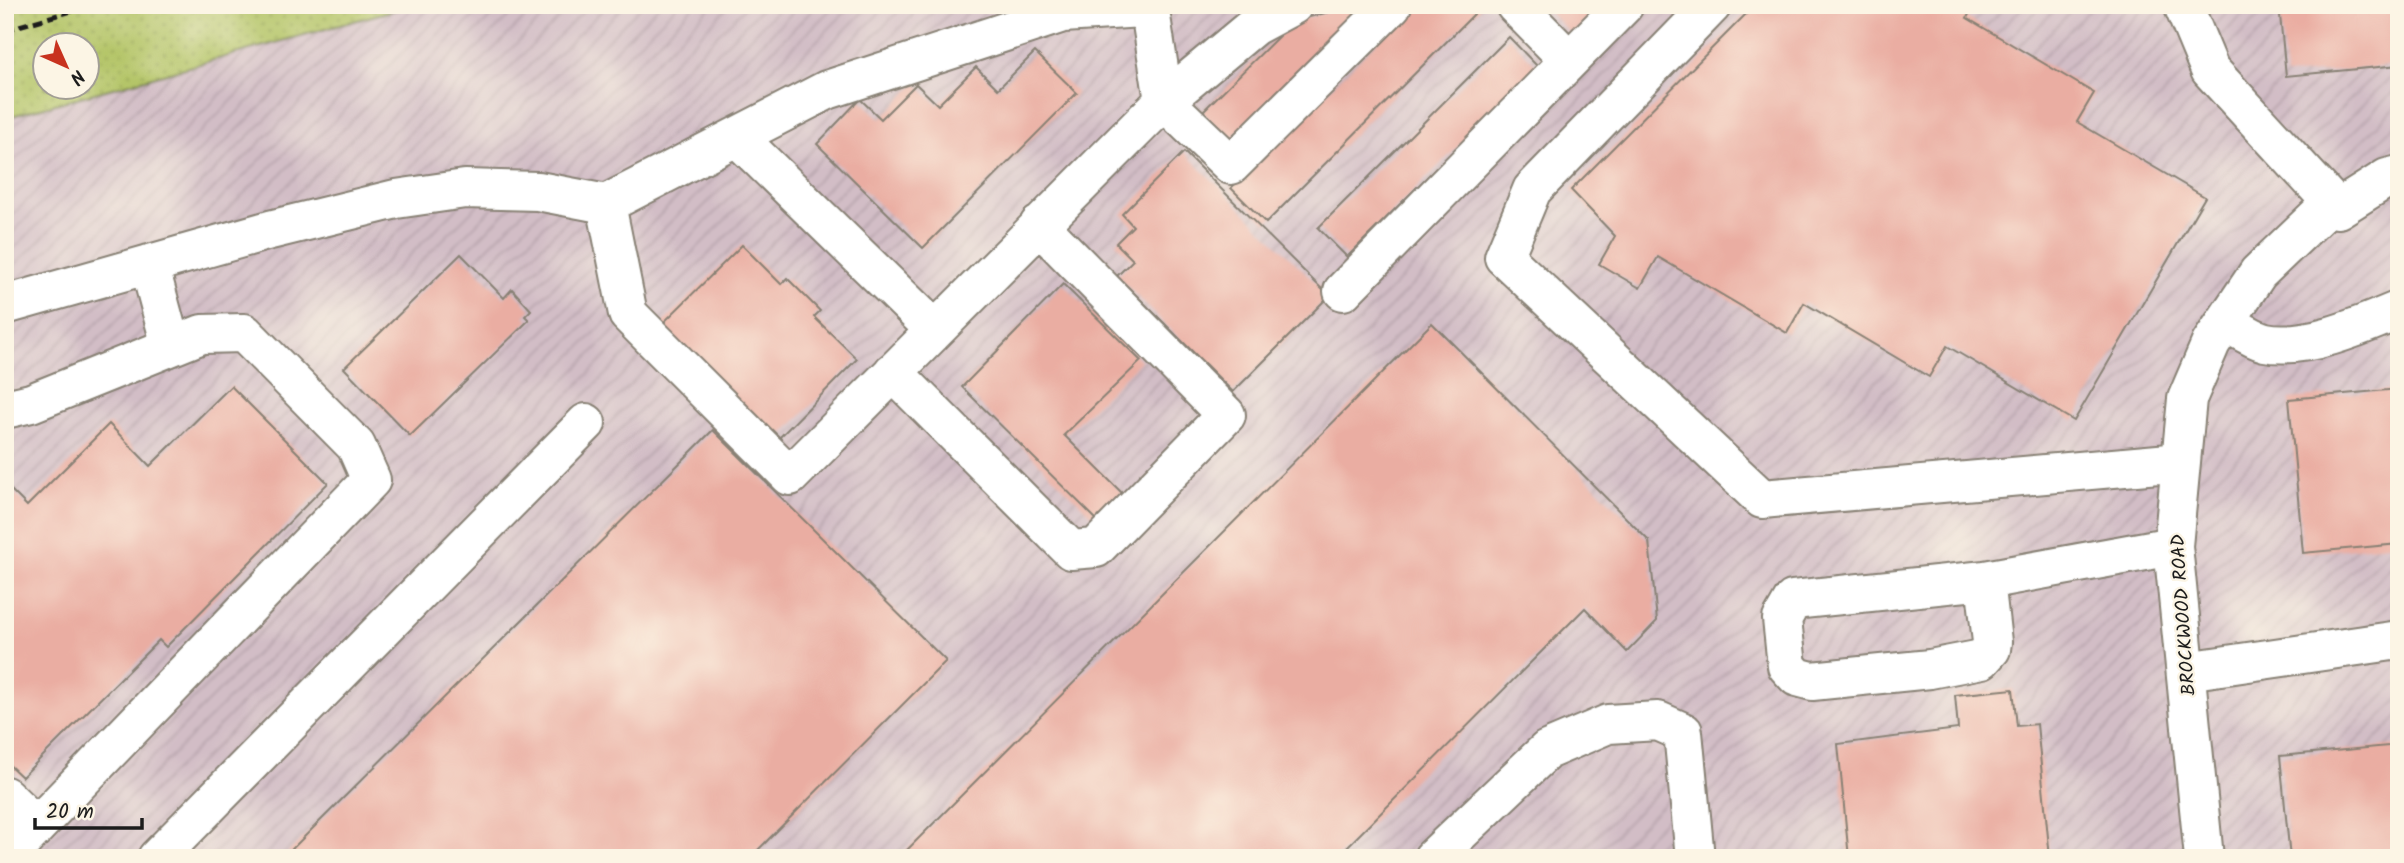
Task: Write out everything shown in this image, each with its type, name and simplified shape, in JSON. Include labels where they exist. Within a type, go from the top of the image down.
[{"type":"street","points":[[606,204],[628,314],[790,476],[1164,102],[1254,26],[1293,5]]},
{"type":"street","points":[[5,305],[270,230],[396,199],[465,189],[538,191],[606,204],[827,90],[1063,13],[1142,8],[1152,17],[1164,102],[1231,164],[1392,5]]},
{"type":"street","points":[[1515,5],[1569,60]]},
{"type":"street","points":[[1343,291],[1624,5]]},
{"type":"street","points":[[1712,5],[1532,190],[1504,257],[1762,499],[2181,462]]},
{"type":"street","points":[[2183,5],[2210,70],[2338,209]]},
{"type":"street","points":[[737,136],[935,330]]},
{"type":"street","name":"BROCKWOOD ROAD","points":[[2204,858],[2173,546],[2187,399],[2211,343],[2258,273],[2327,207],[2338,209],[2387,178],[2399,175]]},
{"type":"street","points":[[893,372],[1071,550],[1096,548],[1226,415],[1039,225]]},
{"type":"street","points":[[149,264],[171,346]]},
{"type":"street","points":[[2225,322],[2264,342],[2296,342],[2354,329],[2399,310]]},
{"type":"street","points":[[5,410],[31,403],[202,334],[244,333],[356,446],[371,481],[6,858]]},
{"type":"street","points":[[157,858],[586,423]]},
{"type":"street","points":[[1984,580],[1992,642],[1991,649],[1982,659],[1930,668],[1812,681],[1797,677],[1787,666],[1782,619],[1793,600],[1984,580],[2173,546]]},
{"type":"street","points":[[2186,671],[2399,640]]},
{"type":"street","points":[[1433,858],[1547,750],[1608,724],[1658,721],[1683,732],[1695,858]]},
{"type":"street","points":[[5,796],[37,826]]},
{"type":"shaded area","points":[[412,5],[2399,5],[2399,858],[5,858],[5,118],[63,102],[102,102],[102,91]]},
{"type":"green space","points":[[5,5],[412,5],[102,91],[102,32],[32,32],[32,102],[63,102],[5,118]]},
{"type":"building","points":[[1414,5],[1478,5],[1480,8],[1266,223],[1231,188]]},
{"type":"building","points":[[1542,5],[1601,5],[1572,35]]},
{"type":"building","points":[[1755,5],[1974,5],[1967,18],[2094,93],[2077,122],[2205,197],[2074,421],[1947,346],[1929,377],[1804,303],[1787,333],[1658,257],[1640,288],[1599,264],[1615,236],[1571,190]]},
{"type":"building","points":[[2279,5],[2399,5],[2399,65],[2286,76]]},
{"type":"building","points":[[1352,6],[1358,13],[1230,140],[1202,112],[1294,21]]},
{"type":"building","points":[[1509,37],[1538,67],[1347,257],[1318,228]]},
{"type":"building","points":[[1035,52],[1077,93],[923,248],[817,144],[860,99],[881,119],[916,84],[938,105],[976,67],[998,89]]},
{"type":"building","points":[[1184,152],[1329,296],[1233,392],[1117,276],[1133,260],[1116,243],[1133,226],[1122,214]]},
{"type":"building","points":[[742,245],[781,284],[787,278],[820,311],[814,317],[857,359],[771,446],[655,331]]},
{"type":"building","points":[[461,254],[504,298],[512,289],[531,310],[525,316],[529,320],[410,436],[344,368]]},
{"type":"building","points":[[1063,284],[1141,361],[1064,435],[1126,497],[1100,523],[962,387]]},
{"type":"building","points":[[1432,323],[1649,541],[1657,621],[1627,652],[1585,608],[1336,858],[899,858]]},
{"type":"building","points":[[231,386],[328,483],[166,647],[159,640],[22,777],[5,761],[5,484],[27,506],[109,424],[150,466]]},
{"type":"building","points":[[2399,389],[2399,544],[2303,553],[2289,399]]},
{"type":"building","points":[[713,430],[946,661],[750,858],[283,858]]},
{"type":"building","points":[[2013,689],[2017,726],[2037,724],[2050,858],[1849,858],[1838,744],[1958,729],[1955,695]]},
{"type":"building","points":[[2399,745],[2399,858],[2290,858],[2280,756]]},
{"type":"railway","points":[[5,30],[93,5]]}]
